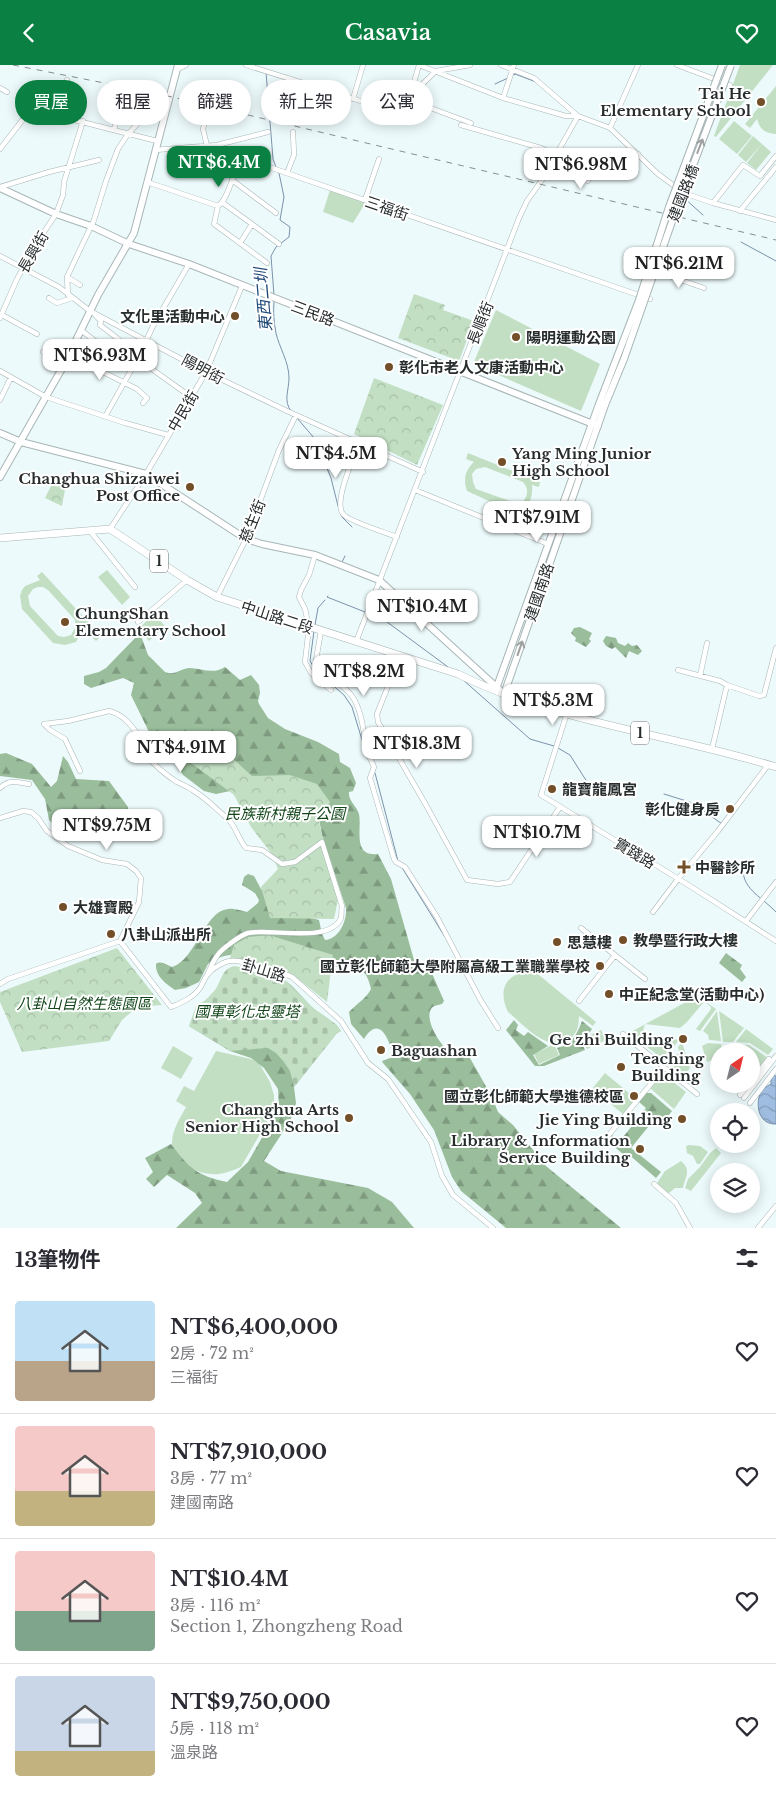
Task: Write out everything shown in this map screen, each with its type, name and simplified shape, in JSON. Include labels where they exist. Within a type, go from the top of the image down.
[{"type":"main road","name":"中山路二段","points":[[110,529],[187,580],[217,597],[454,673],[484,687],[496,688],[504,694]]},
{"type":"main road","points":[[0,538],[110,529]]},
{"type":"main road","name":"1","points":[[504,694],[602,724],[712,749],[772,766]]},
{"type":"street","points":[[0,477],[64,365],[90,311],[129,244],[137,222],[177,67],[186,65]]},
{"type":"street","points":[[246,65],[361,101]]},
{"type":"street","points":[[353,99],[363,65]]},
{"type":"street","points":[[415,80],[419,65],[503,98],[566,116],[578,116]]},
{"type":"street","points":[[427,80],[436,71],[470,65]]},
{"type":"street","points":[[501,65],[512,71],[534,78],[578,116],[610,128],[658,174],[684,193],[740,211],[776,219]]},
{"type":"street","points":[[610,128],[638,65]]},
{"type":"street","points":[[677,65],[730,85]]},
{"type":"street","name":"建國路橋","points":[[602,405],[670,207],[722,65]]},
{"type":"street","name":"建國路橋","points":[[602,405],[624,359],[675,213],[731,65]]},
{"type":"street","points":[[503,98],[512,71]]},
{"type":"street","points":[[0,89],[8,92]]},
{"type":"street","points":[[49,298],[57,303],[70,296],[67,277],[91,226],[118,149],[128,134],[158,101],[170,97]]},
{"type":"street","points":[[433,109],[471,123]]},
{"type":"street","name":"長順街","points":[[356,642],[527,201],[549,168],[578,116]]},
{"type":"street","points":[[87,122],[157,141]]},
{"type":"street","points":[[0,149],[19,125]]},
{"type":"street","name":"長興街","points":[[1,316],[17,279],[56,214],[82,125]]},
{"type":"street","points":[[114,130],[115,125]]},
{"type":"street","points":[[204,125],[206,146]]},
{"type":"street","points":[[461,125],[541,148],[556,155]]},
{"type":"street","points":[[155,150],[217,145],[268,132]]},
{"type":"street","points":[[288,173],[294,155],[293,132]]},
{"type":"street","points":[[596,170],[626,175],[633,159],[638,154]]},
{"type":"street","points":[[713,203],[743,165],[760,176],[776,157]]},
{"type":"street","points":[[365,200],[379,159]]},
{"type":"street","points":[[0,188],[48,172],[99,160]]},
{"type":"street","name":"三福街","points":[[221,205],[234,175],[244,164],[250,161],[650,299]]},
{"type":"street","points":[[549,168],[588,181],[592,164]]},
{"type":"street","points":[[740,211],[776,167]]},
{"type":"street","points":[[232,180],[276,213]]},
{"type":"street","points":[[147,182],[221,205],[252,224],[279,244]]},
{"type":"street","name":"三民路","points":[[0,188],[56,214],[91,226],[129,244],[189,264],[595,425]]},
{"type":"street","points":[[221,205],[214,224],[267,263]]},
{"type":"street","points":[[240,243],[252,224]]},
{"type":"street","name":"陽明街","points":[[0,256],[59,287],[90,311],[206,372],[423,472]]},
{"type":"street","points":[[106,415],[189,264]]},
{"type":"street","points":[[661,273],[704,288]]},
{"type":"street","points":[[67,277],[80,285]]},
{"type":"street","name":"中民街","points":[[110,529],[146,474],[206,372],[242,286]]},
{"type":"street","points":[[90,311],[101,321],[100,325],[149,367],[191,397]]},
{"type":"street","points":[[1,316],[37,334]]},
{"type":"street","points":[[81,330],[95,341]]},
{"type":"street","points":[[43,352],[64,365]]},
{"type":"street","points":[[69,355],[137,389],[147,399],[143,403]]},
{"type":"street","points":[[0,371],[46,397],[168,435]]},
{"type":"street","points":[[0,400],[11,377]]},
{"type":"street","name":"建國南路","points":[[504,694],[602,405]]},
{"type":"street","name":"慈生街","points":[[217,597],[246,539],[279,450],[296,415]]},
{"type":"street","name":"建國南路","points":[[496,688],[548,543],[595,425]]},
{"type":"street","points":[[0,433],[21,442],[146,474],[246,539],[315,555],[379,579],[496,688]]},
{"type":"street","points":[[359,443],[340,503],[343,515],[397,537]]},
{"type":"street","points":[[415,490],[548,543]]},
{"type":"street","points":[[89,530],[135,587]]},
{"type":"street","points":[[315,555],[309,575],[299,597],[315,629],[316,660],[319,666],[350,694],[355,701],[364,728],[368,755],[374,767],[372,783],[396,862],[403,866],[439,916],[481,1001],[498,1028]]},
{"type":"street","points":[[138,622],[187,580]]},
{"type":"street","points":[[315,629],[306,651],[305,662],[311,673],[331,690]]},
{"type":"street","points":[[700,676],[707,643]]},
{"type":"street","points":[[678,670],[720,681],[759,696],[764,695],[776,648]]},
{"type":"street","points":[[306,651],[316,654]]},
{"type":"street","points":[[400,656],[377,715],[378,722],[467,880],[498,885],[510,882],[560,807]]},
{"type":"street","points":[[712,749],[727,685]]},
{"type":"street","points":[[80,771],[65,739],[44,725],[109,711],[115,712],[126,719],[140,736],[139,742],[150,759],[162,771],[194,791],[232,822],[238,837],[246,848],[262,851],[282,864],[295,862],[322,842],[342,906],[341,917],[336,925],[323,932],[264,931],[247,933],[218,954],[208,974]]},
{"type":"street","name":"實踐路","points":[[567,713],[541,795],[776,941]]},
{"type":"street","points":[[653,912],[772,766]]},
{"type":"street","points":[[0,788],[5,783],[13,781],[29,784]]},
{"type":"street","points":[[0,818],[23,811],[31,812],[47,831],[68,846],[102,860],[127,864],[141,877],[139,902],[120,941],[0,984]]},
{"type":"street","points":[[746,921],[776,881]]},
{"type":"street","points":[[581,928],[645,979]]},
{"type":"street","name":"卦山路","points":[[120,941],[170,1007],[193,995],[200,988],[208,974],[217,967],[231,961],[292,977],[341,1021],[368,1063],[388,1079],[430,1142],[442,1177],[453,1195],[493,1228]]},
{"type":"street","points":[[579,1001],[615,955]]},
{"type":"street","points":[[623,1034],[697,1094]]},
{"type":"street","points":[[745,1099],[776,1056]]},
{"type":"street","points":[[760,1070],[769,1059]]},
{"type":"street","points":[[745,1099],[776,1060]]},
{"type":"street","points":[[603,1141],[664,1068]]},
{"type":"street","points":[[745,1099],[776,1069]]},
{"type":"street","points":[[745,1099],[747,1093]]},
{"type":"street","points":[[654,1184],[676,1203],[690,1228]]},
{"type":"street","points":[[758,1228],[776,1206]]},
{"type":"green space","points":[[740,65],[773,65],[716,137],[714,136]]},
{"type":"green space","points":[[776,86],[776,134],[764,130],[757,119],[750,128],[745,124]]},
{"type":"green space","points":[[734,121],[752,136],[737,154],[719,139]]},
{"type":"green space","points":[[753,136],[762,144],[746,162],[738,155]]},
{"type":"green space","points":[[762,144],[771,152],[756,170],[747,163]]},
{"type":"green space","points":[[330,190],[366,202],[353,223],[323,212]]},
{"type":"green space","points":[[414,294],[445,305],[443,310],[474,321],[459,361],[398,338]]},
{"type":"green space","name":"陽明運動公園","points":[[496,310],[600,364],[581,411],[473,364]]},
{"type":"green space","points":[[374,378],[443,405],[417,465],[354,434]]},
{"type":"green space","points":[[468,453],[540,482],[539,487],[532,485],[530,502],[520,510],[499,505],[467,491],[466,475],[474,462],[466,459]],"holes":[[[485,467],[523,482],[527,494],[523,502],[516,503],[476,489],[472,474],[476,469]]]},
{"type":"green space","points":[[59,483],[66,484],[62,506],[45,498],[52,484],[58,487]]},
{"type":"green space","points":[[107,570],[130,597],[122,605],[98,577]]},
{"type":"green space","points":[[42,572],[101,636],[96,641],[83,628],[76,642],[65,645],[53,643],[22,609],[20,596],[22,590],[25,586],[40,580],[37,576]],"holes":[[[43,587],[48,590],[75,620],[75,628],[71,635],[58,636],[30,606],[28,596],[33,589]]]},
{"type":"green space","points":[[154,614],[165,626],[149,641],[138,629]]},
{"type":"green space","points":[[580,627],[592,633],[589,639],[591,641],[586,647],[575,641],[576,638],[571,633],[574,628]]},
{"type":"green space","points":[[137,636],[141,636],[148,655],[165,672],[174,673],[189,668],[216,671],[225,667],[240,680],[251,675],[259,685],[258,701],[268,718],[285,729],[318,742],[339,754],[340,762],[350,768],[356,783],[353,791],[349,792],[349,795],[359,814],[361,847],[370,854],[378,854],[391,879],[416,967],[423,976],[427,970],[431,971],[444,1001],[442,1004],[432,1008],[429,1014],[435,1033],[443,1046],[451,1054],[462,1050],[466,1051],[492,1097],[498,1112],[513,1125],[546,1166],[621,1228],[506,1228],[461,1191],[452,1177],[434,1130],[410,1094],[382,1061],[390,1058],[393,1053],[386,1036],[382,1031],[374,1029],[364,1039],[351,1024],[349,1012],[371,989],[365,974],[356,966],[348,962],[341,963],[326,978],[236,954],[224,956],[208,964],[199,982],[186,988],[175,990],[162,979],[157,972],[156,964],[162,963],[172,967],[180,963],[188,955],[212,918],[220,912],[230,909],[247,912],[258,903],[259,900],[255,893],[242,885],[244,877],[248,874],[254,876],[261,889],[285,911],[319,920],[325,940],[330,939],[341,929],[346,908],[322,835],[318,814],[230,791],[216,794],[204,791],[183,775],[165,746],[149,732],[131,695],[134,683],[123,678],[91,688],[84,684],[84,676],[106,668]]},
{"type":"green space","points":[[606,636],[616,638],[618,643],[625,646],[628,643],[632,646],[637,645],[642,651],[638,655],[629,651],[626,658],[615,647],[612,649],[606,646],[603,641]]},
{"type":"green space","name":"民族新村親子公園","points":[[198,733],[217,744],[252,776],[290,775],[317,784],[330,802],[319,822],[338,900],[334,919],[270,918],[261,887],[278,869],[271,853],[251,827],[234,795],[187,760]]},
{"type":"green space","points":[[6,753],[32,764],[51,787],[57,781],[63,756],[76,779],[109,781],[128,807],[128,819],[131,827],[129,832],[126,835],[84,809],[79,817],[76,828],[81,836],[77,839],[61,832],[49,820],[45,799],[32,780],[0,776],[0,754]]},
{"type":"green space","points":[[269,935],[333,955],[327,1002],[293,975],[275,967],[230,958],[234,945],[248,937]]},
{"type":"green space","name":"八卦山自然生態園區","points":[[117,948],[162,1005],[137,1007],[122,1020],[109,1041],[22,1052],[0,1002],[0,992]]},
{"type":"green space","points":[[726,953],[742,965],[740,969],[746,977],[742,982],[719,963]]},
{"type":"green space","points":[[522,961],[596,1022],[593,1026],[579,1016],[578,1027],[574,1036],[560,1043],[552,1043],[528,1030],[508,1012],[504,998],[505,987],[511,978],[524,972],[518,966]]},
{"type":"green space","name":"國軍彰化忠靈塔","points":[[234,966],[271,977],[273,982],[281,978],[284,979],[313,1008],[337,1025],[341,1031],[337,1033],[294,1087],[290,1071],[284,1062],[276,1053],[268,1048],[230,1051],[189,1026],[196,1006],[211,995],[224,973]]},
{"type":"green space","points":[[281,978],[294,988],[313,1008],[332,1021],[341,1031],[337,1033],[294,1087],[296,1103],[290,1121],[264,1161],[281,1171],[368,1188],[392,1202],[414,1228],[176,1228],[202,1203],[195,1193],[167,1175],[154,1187],[146,1179],[153,1172],[145,1158],[171,1144],[194,1170],[208,1177],[227,1182],[248,1162],[279,1108],[278,1089],[264,1068],[251,1058],[230,1051],[189,1026],[263,1011]]},
{"type":"green space","points":[[697,996],[716,1009],[700,1031],[696,1029],[711,1009],[705,1002],[680,1028],[645,1024]]},
{"type":"green space","points":[[717,1011],[721,1041],[709,1040],[708,1035],[703,1031]]},
{"type":"green space","points":[[719,1011],[744,1028],[733,1042],[723,1042]]},
{"type":"green space","points":[[514,1020],[518,1025],[516,1030],[524,1036],[528,1032],[548,1046],[533,1055],[539,1065],[560,1055],[557,1048],[570,1042],[582,1021],[592,1029],[580,1039],[585,1050],[544,1066],[535,1066],[506,1030]]},
{"type":"green space","points":[[645,1024],[642,1034],[679,1040],[670,1047],[670,1053],[664,1060],[629,1033]]},
{"type":"green space","points":[[746,1029],[773,1049],[768,1055],[760,1050],[760,1043],[736,1042]]},
{"type":"green space","points":[[601,1030],[606,1040],[587,1049],[581,1039]]},
{"type":"green space","points":[[682,1042],[690,1068],[684,1076],[666,1062],[672,1055],[678,1054],[678,1047]]},
{"type":"green space","points":[[710,1043],[710,1061],[707,1062],[702,1046]]},
{"type":"green space","points":[[554,1044],[559,1055],[539,1064],[534,1054]]},
{"type":"green space","points":[[173,1046],[193,1058],[181,1079],[161,1068]]},
{"type":"green space","points":[[216,1051],[251,1059],[259,1063],[270,1082],[274,1095],[274,1110],[241,1167],[224,1173],[212,1174],[196,1171],[182,1163],[176,1157],[173,1150],[172,1138],[186,1107],[176,1101],[184,1086],[194,1091]]},
{"type":"green space","points":[[760,1052],[767,1057],[760,1065]]},
{"type":"green space","points":[[605,1073],[636,1099],[623,1114],[592,1089]]},
{"type":"green space","points":[[662,1073],[686,1092],[674,1109],[651,1089],[651,1086]]},
{"type":"green space","points":[[646,1093],[651,1093],[672,1111],[661,1125],[653,1121],[631,1148],[661,1172],[656,1178],[627,1153],[625,1156],[607,1140],[612,1135],[620,1141],[646,1108],[639,1102]]},
{"type":"green space","points":[[686,1146],[700,1146],[708,1152],[700,1164],[697,1164],[693,1156],[687,1153]]},
{"type":"green space","points":[[710,1153],[721,1153],[713,1163],[710,1163],[710,1167],[691,1191],[685,1188],[688,1179]]},
{"type":"green space","points":[[681,1161],[687,1171],[683,1188],[675,1188],[668,1194],[657,1183],[665,1171]]},
{"type":"water","points":[[774,1075],[776,1076],[776,1124],[766,1122],[760,1114],[760,1103],[758,1103],[761,1092],[771,1084],[771,1079]]},
{"type":"waterway","name":"東西二圳","points":[[266,72],[273,159],[276,167]]},
{"type":"waterway","points":[[512,76],[515,74],[536,82],[542,87]]},
{"type":"waterway","points":[[495,84],[508,78]]},
{"type":"waterway","name":"東西二圳","points":[[274,295],[271,256],[276,247],[289,237],[290,227],[280,220],[284,197],[279,173]]},
{"type":"waterway","points":[[683,197],[703,215]]},
{"type":"waterway","points":[[741,242],[776,261]]},
{"type":"waterway","name":"東西二圳","points":[[274,302],[276,333],[289,372],[287,403],[291,411]]},
{"type":"waterway","name":"東西二圳","points":[[297,418],[315,439],[331,478],[338,506]]},
{"type":"waterway","name":"東西二圳","points":[[341,515],[352,527]]},
{"type":"waterway","points":[[341,564],[345,556]]},
{"type":"waterway","name":"東西二圳","points":[[328,596],[365,612]]},
{"type":"waterway","points":[[315,625],[318,608],[325,600]]},
{"type":"waterway","name":"東西二圳","points":[[369,613],[383,619],[448,667]]},
{"type":"waterway","points":[[314,631],[310,661],[316,671],[344,695],[352,707],[366,753]]},
{"type":"waterway","name":"東西二圳","points":[[462,679],[530,739],[554,746]]},
{"type":"waterway","name":"東西二圳","points":[[558,748],[570,755],[589,785]]},
{"type":"waterway","points":[[375,773],[398,861]]},
{"type":"waterway","name":"東西二圳","points":[[664,794],[693,803],[722,824]]},
{"type":"waterway","name":"東西二圳","points":[[743,863],[745,879],[752,891],[776,912]]},
{"type":"waterway","points":[[401,866],[445,937]]},
{"type":"railway","points":[[13,65],[155,93],[776,240]]},
{"type":"place","name":"Tai He Elementary School","points":[[761,102]]},
{"type":"place","name":"文化里活動中心","points":[[235,316]]},
{"type":"place","name":"陽明運動公園","points":[[516,337]]},
{"type":"place","name":"彰化市老人文康活動中心","points":[[389,367]]},
{"type":"place","name":"Yang Ming Junior High School","points":[[502,462]]},
{"type":"place","name":"Changhua Shizaiwei Post Office","points":[[190,487]]},
{"type":"place","name":"ChungShan Elementary School","points":[[65,622]]},
{"type":"place","name":"龍寶龍鳳宮","points":[[552,789]]},
{"type":"place","name":"彰化健身房","points":[[730,809]]},
{"type":"place","name":"中醫診所","points":[[684,867]]},
{"type":"place","name":"大雄寶殿","points":[[63,907]]},
{"type":"place","name":"八卦山派出所","points":[[111,934]]},
{"type":"place","name":"教學暨行政大樓","points":[[623,940]]},
{"type":"place","name":"思慧樓","points":[[557,942]]},
{"type":"place","name":"國立彰化師範大學附屬高級工業職業學校","points":[[600,966]]},
{"type":"place","name":"中正紀念堂(活動中心)","points":[[609,994]]},
{"type":"place","name":"Ge zhi Building","points":[[683,1039]]},
{"type":"place","name":"Baguashan","points":[[381,1050]]},
{"type":"place","name":"Teaching Building","points":[[621,1067]]},
{"type":"place","name":"國立彰化師範大學進德校區","points":[[634,1096]]},
{"type":"place","name":"Changhua Arts Senior High School","points":[[349,1118]]},
{"type":"place","name":"Jie Ying Building","points":[[682,1119]]},
{"type":"place","name":"Library & Information Service Building","points":[[640,1149]]}]
